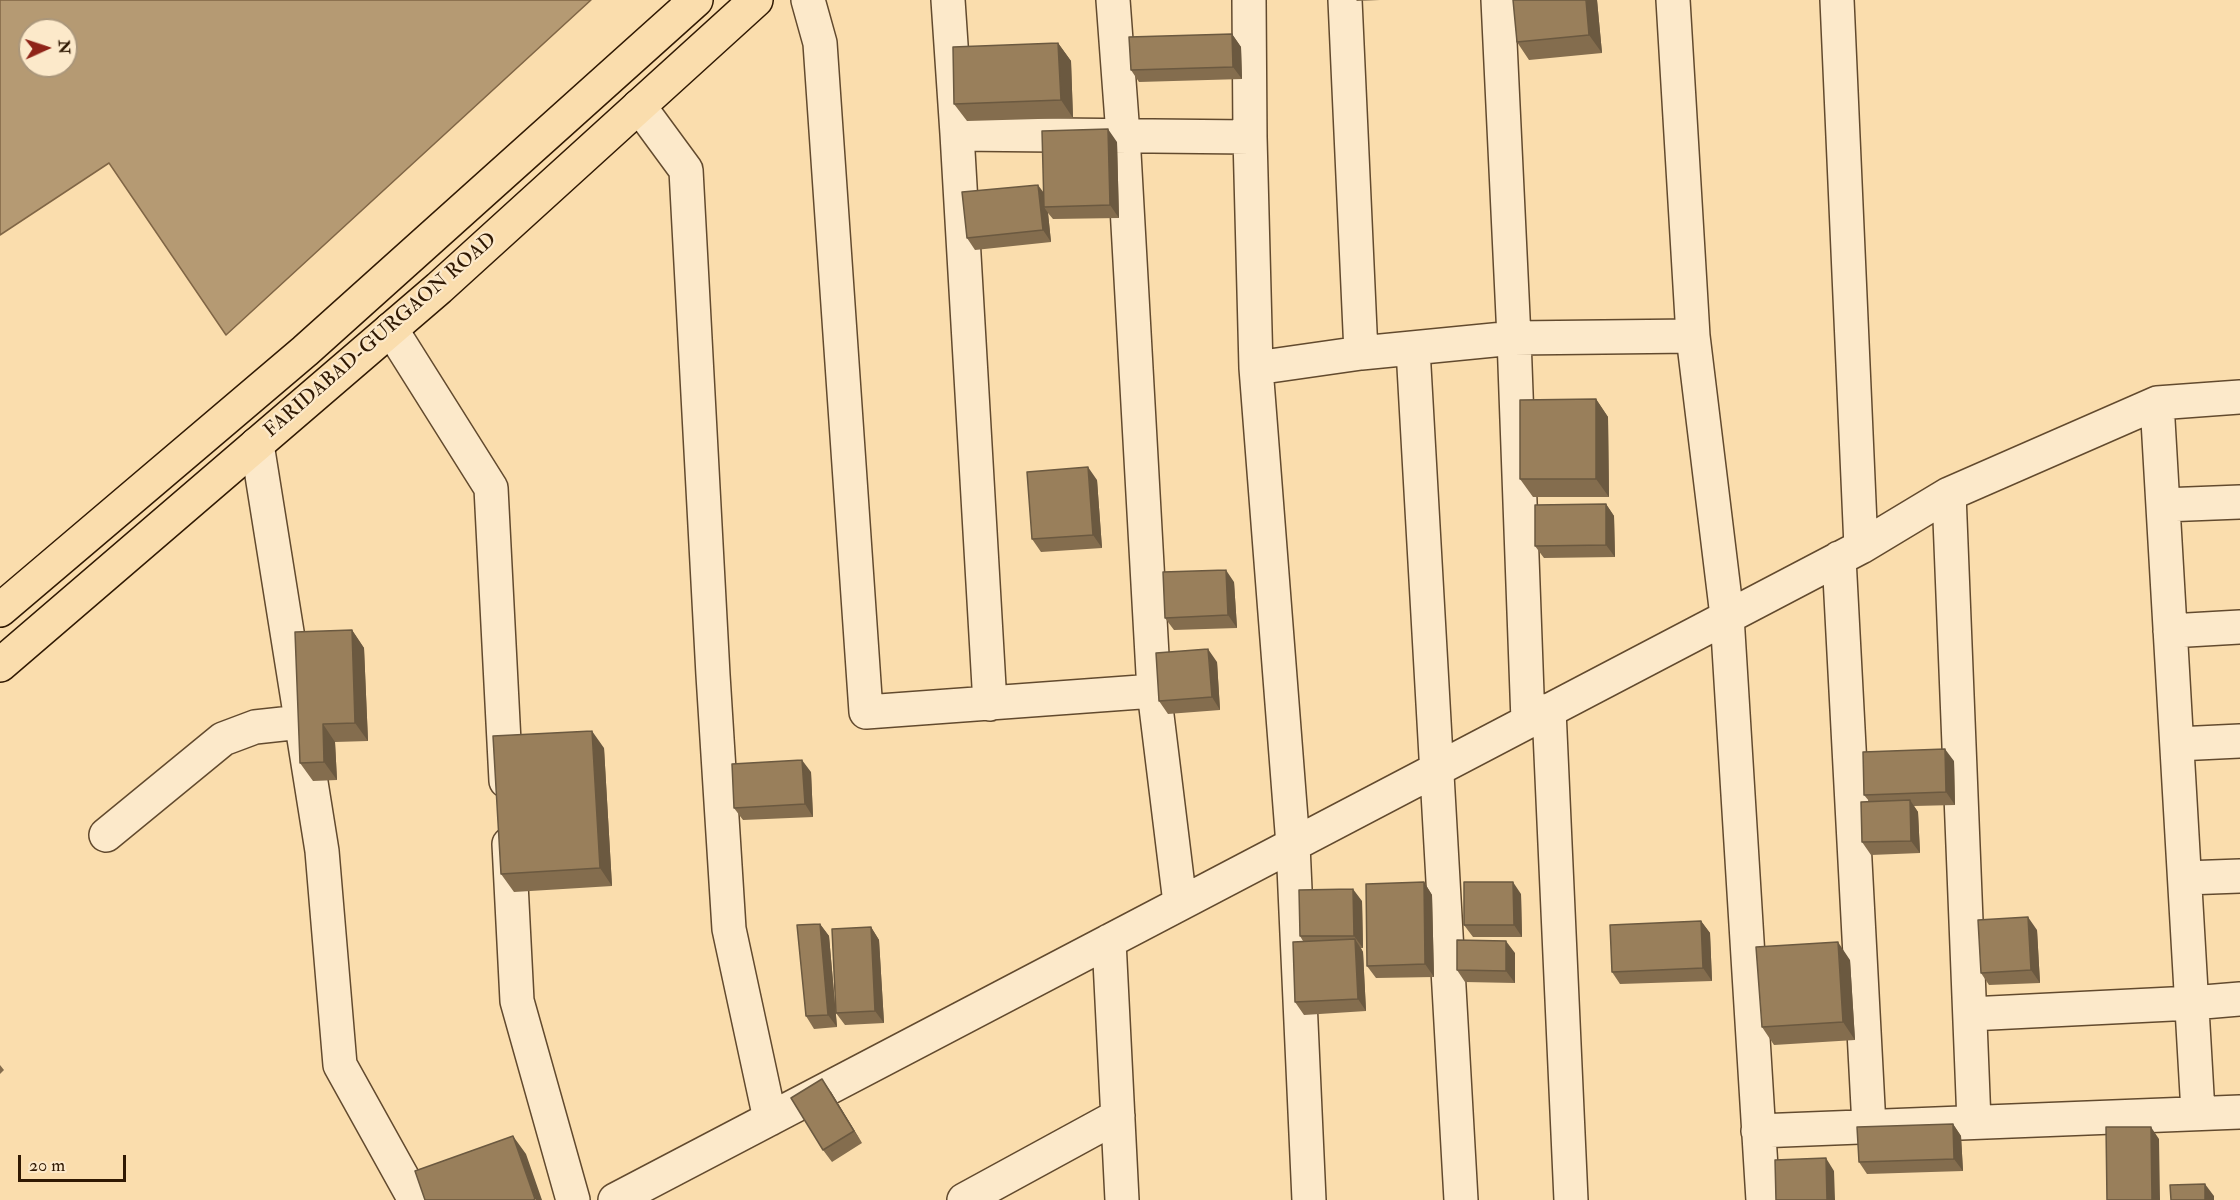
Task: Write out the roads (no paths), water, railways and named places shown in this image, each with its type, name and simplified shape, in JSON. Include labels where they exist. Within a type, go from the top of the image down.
[{"type":"main road","name":"FARIDABAD-GURGAON ROAD","points":[[0,610],[304,351],[696,0]]},
{"type":"main road","name":"FARIDABAD-GURGAON ROAD","points":[[0,665],[439,288],[756,0]]},
{"type":"street","points":[[808,0],[820,43],[866,712],[1154,691]]},
{"type":"street","points":[[948,0],[990,704]]},
{"type":"street","points":[[1113,0],[1123,135],[1154,691],[1180,903]]},
{"type":"street","points":[[1249,0],[1256,368],[1293,845],[1309,1200]]},
{"type":"street","points":[[1345,0],[1361,353]]},
{"type":"street","points":[[1498,0],[1514,338],[1570,1200]]},
{"type":"street","points":[[1673,0],[1693,336],[1727,616],[1763,1200]]},
{"type":"street","points":[[1837,0],[1850,552],[1869,1126]]},
{"type":"street","points":[[639,106],[686,170],[729,929],[770,1119]]},
{"type":"street","points":[[957,134],[1250,137]]},
{"type":"street","points":[[391,329],[491,488],[517,1001],[573,1200]]},
{"type":"street","points":[[1256,368],[1361,353],[1514,338],[1693,336]]},
{"type":"street","points":[[1413,349],[1461,1200]]},
{"type":"street","points":[[615,1200],[1850,552],[1949,494],[2157,403],[2240,397]]},
{"type":"street","points":[[2157,403],[2198,1112]]},
{"type":"street","points":[[257,444],[322,851],[340,1065],[415,1200]]},
{"type":"street","points":[[1949,494],[1974,1122]]},
{"type":"street","points":[[2163,505],[2240,502]]},
{"type":"street","points":[[2170,631],[2240,627]]},
{"type":"street","points":[[106,835],[223,739],[255,727],[301,722]]},
{"type":"street","points":[[2177,744],[2240,741]]},
{"type":"street","points":[[2185,878],[2240,876]]},
{"type":"street","points":[[1109,941],[1122,1200]]},
{"type":"street","points":[[1970,1014],[2240,999]]},
{"type":"street","points":[[1758,1131],[2240,1112]]},
{"type":"street","points":[[964,1200],[1118,1116]]}]
